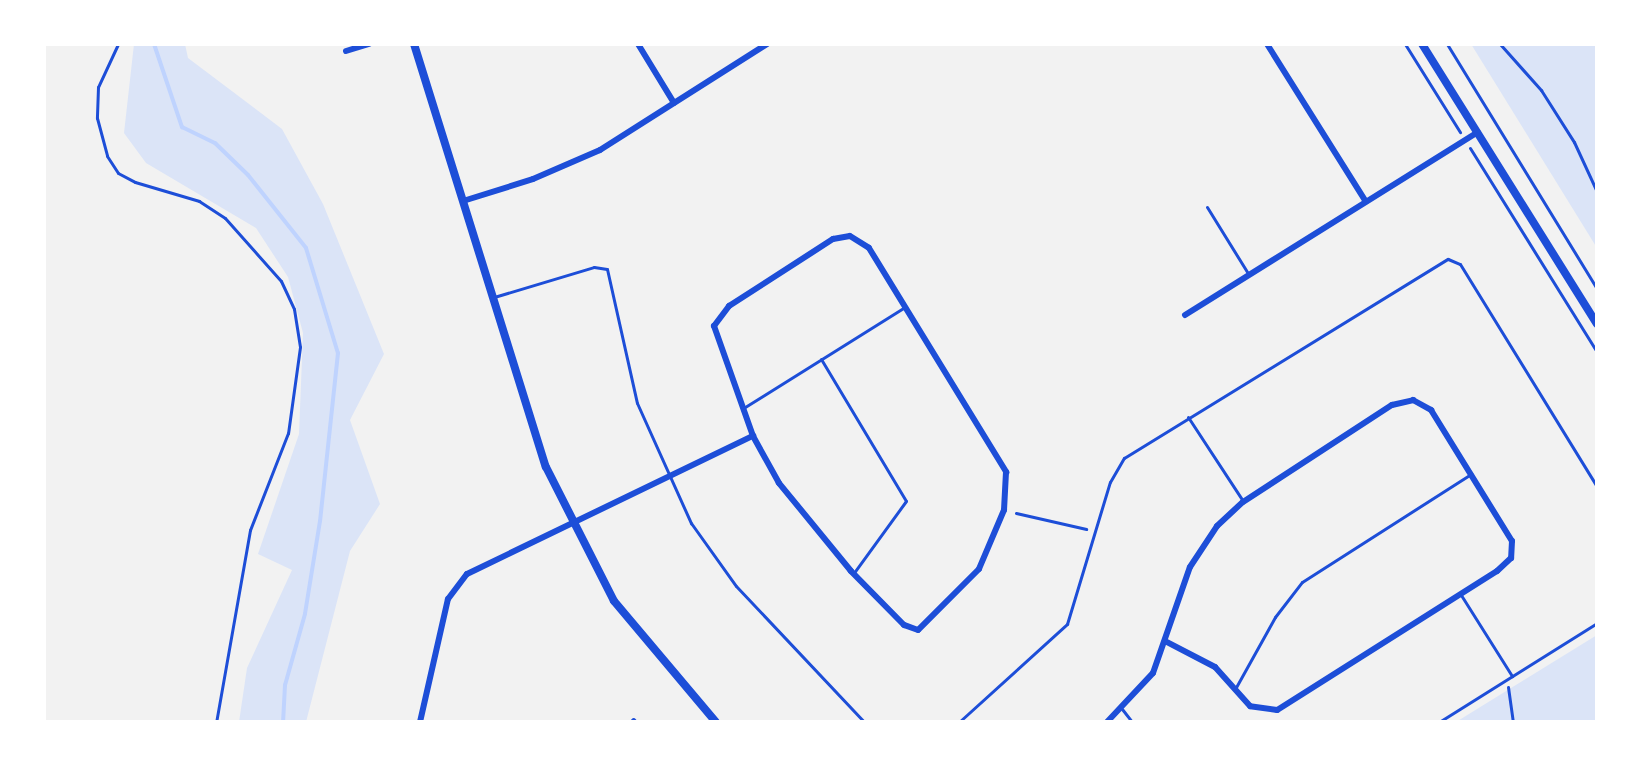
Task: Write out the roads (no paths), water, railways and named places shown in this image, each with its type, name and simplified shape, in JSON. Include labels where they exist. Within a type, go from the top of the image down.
[{"type":"street","points":[[346,51],[369,44]]},
{"type":"street","points":[[414,44],[546,467],[614,601],[716,722]]},
{"type":"street","points":[[638,44],[674,103]]},
{"type":"street","points":[[463,201],[569,165],[767,44]]},
{"type":"street","points":[[1267,44],[1366,202]]},
{"type":"street","points":[[1422,44],[1597,324]]},
{"type":"street","points":[[1185,315],[1478,132]]},
{"type":"street","points":[[850,236],[865,243],[906,306],[994,445],[1006,472],[1006,497],[979,569],[925,627],[904,625],[801,515],[753,436],[718,342],[716,320],[833,239],[850,236]]},
{"type":"street","points":[[1107,722],[1153,673],[1197,555],[1243,502],[1402,401],[1422,403],[1431,410],[1513,550],[1506,564],[1277,710],[1250,706],[1205,659],[1167,642]]},
{"type":"street","points":[[420,722],[453,588],[477,568],[573,525],[753,436]]},
{"type":"lane","points":[[1207,207],[1249,275]]},
{"type":"lane","points":[[959,722],[1067,624],[1119,464],[1188,417],[1448,259],[1460,264],[1597,487]]},
{"type":"lane","points":[[492,298],[594,267],[607,269],[637,403],[667,478],[736,586],[864,722]]},
{"type":"lane","points":[[742,409],[906,306]]},
{"type":"lane","points":[[821,359],[905,494],[899,516],[853,574]]},
{"type":"lane","points":[[1188,417],[1243,502]]},
{"type":"lane","points":[[1235,689],[1275,617],[1302,582],[1471,474]]},
{"type":"lane","points":[[1461,594],[1512,676]]},
{"type":"lane","points":[[1439,722],[1597,623]]},
{"type":"lane","points":[[1122,709],[1132,722]]},
{"type":"waterway","points":[[154,44],[182,127],[215,143],[248,175],[306,248],[338,353],[320,521],[305,614],[285,685],[283,722]]}]
